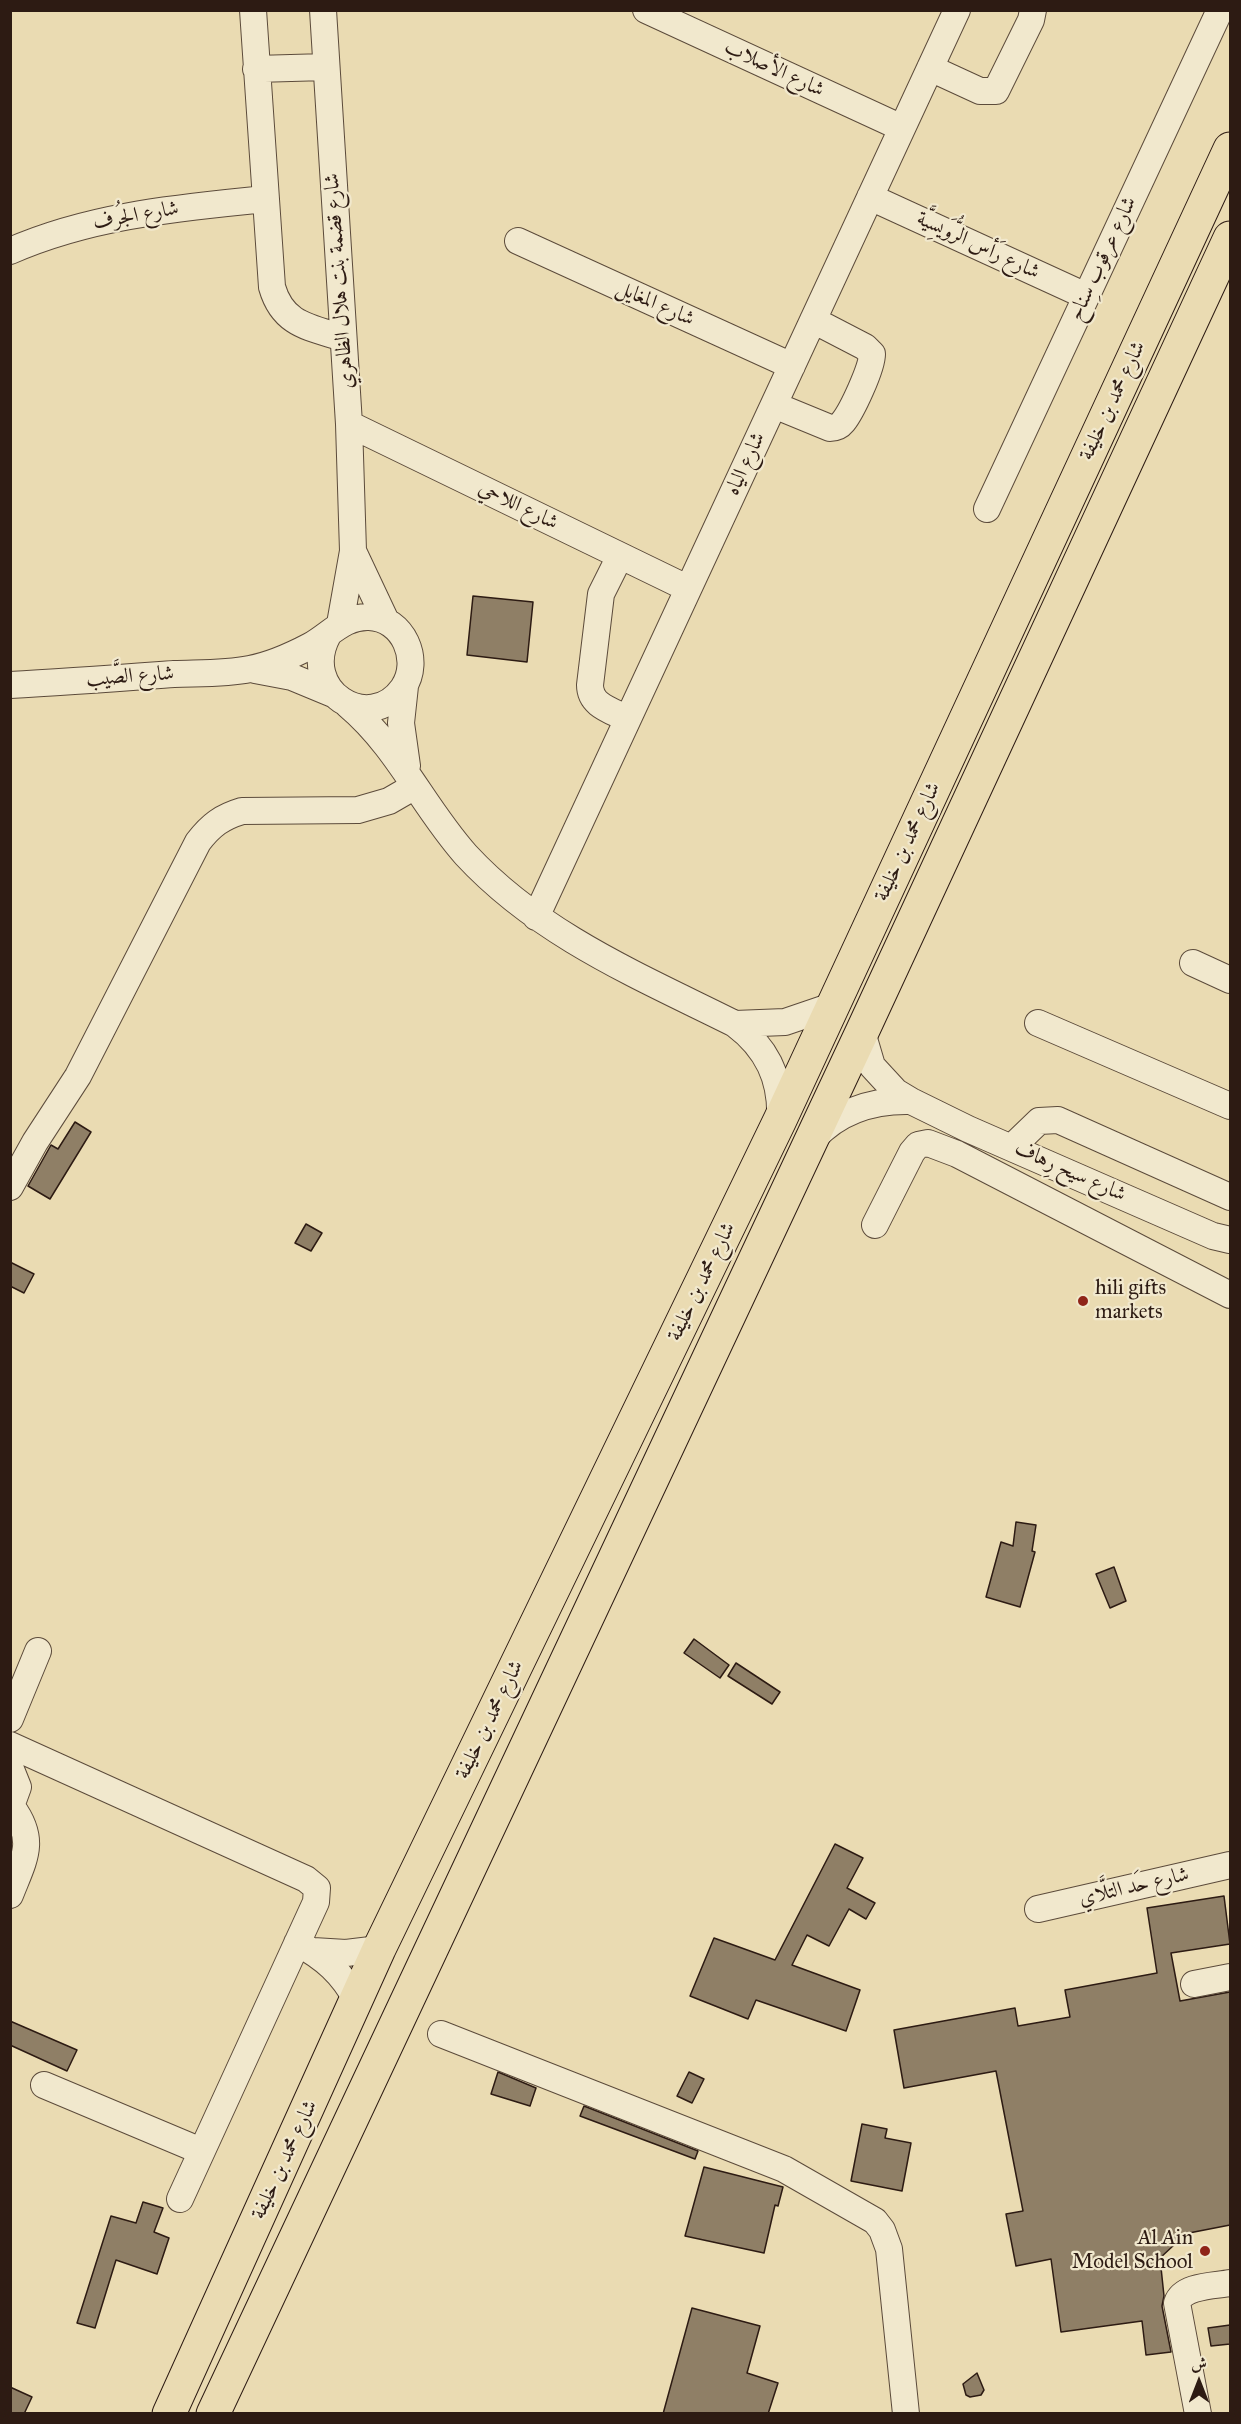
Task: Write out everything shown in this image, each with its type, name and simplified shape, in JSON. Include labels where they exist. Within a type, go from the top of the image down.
[{"type":"highway","name":"شارع محمد بن خليفة","points":[[169,2414],[379,1949],[780,1120],[1230,149]]},
{"type":"highway","name":"شارع محمد بن خليفة","points":[[213,2414],[862,1032],[1230,238]]},
{"type":"street","points":[[253,10],[272,287],[276,302],[292,320],[343,338]]},
{"type":"street","name":"شارع قضمة بنت هلال الظاهري","points":[[323,10],[349,424],[353,551],[334,630]]},
{"type":"street","name":"شارع الأصلاب","points":[[646,10],[902,128]]},
{"type":"street","name":"شارع الياه","points":[[536,917],[626,718],[957,10]]},
{"type":"street","points":[[930,68],[980,90],[996,91],[1031,20],[1033,10]]},
{"type":"street","name":"شارع عرقوب سِناح","points":[[987,508],[1220,10]]},
{"type":"street","points":[[256,69],[326,66]]},
{"type":"street","name":"شارع رَأس الرُّوَيسِيَّة","points":[[870,197],[1086,296]]},
{"type":"street","name":"شارع الجُرف","points":[[10,251],[56,234],[116,218],[266,199]]},
{"type":"street","name":"شارع المغايل","points":[[518,242],[792,366]]},
{"type":"street","points":[[774,405],[830,428],[840,425],[870,365],[872,354],[865,347],[813,320]]},
{"type":"street","name":"شارع اللاحي","points":[[349,424],[687,588]]},
{"type":"street","name":"شارع قضمة بنت هلال الظاهري","points":[[353,551],[386,621]]},
{"type":"street","points":[[620,556],[601,594],[590,692],[597,703],[626,718]]},
{"type":"street","points":[[413,782],[402,741],[405,686],[410,674],[409,650],[397,629],[386,621],[371,617],[355,618],[334,630],[319,659],[325,684],[377,731],[413,782],[465,853],[513,900],[578,945],[735,1024],[759,1045],[775,1073],[781,1104],[780,1120]]},
{"type":"street","name":"شارع الصَّيب","points":[[10,686],[249,669],[290,656],[334,630]]},
{"type":"street","name":"شارع الصَّيب","points":[[249,669],[292,677],[340,699]]},
{"type":"street","points":[[340,699],[358,707],[380,705],[390,701],[405,686]]},
{"type":"street","points":[[10,1187],[34,1142],[78,1076],[198,842],[209,827],[224,816],[242,811],[358,810],[389,801],[413,782]]},
{"type":"street","points":[[1193,963],[1230,980]]},
{"type":"street","points":[[735,1024],[785,1022],[832,1006]]},
{"type":"street","points":[[1038,1023],[1230,1106]]},
{"type":"street","name":"شارع سيح رِهاف","points":[[862,1032],[873,1066],[889,1086],[911,1101],[968,1129],[1222,1238]]},
{"type":"street","name":"شارع سيح رِهاف","points":[[809,1143],[838,1118],[855,1109],[873,1103],[911,1101]]},
{"type":"street","points":[[1012,1147],[1039,1121],[1058,1120],[1230,1196],[1222,1238]]},
{"type":"street","points":[[957,1154],[968,1129]]},
{"type":"street","points":[[875,1225],[918,1145],[928,1143],[957,1154],[1230,1295]]},
{"type":"street","points":[[10,1719],[38,1651]]},
{"type":"street","points":[[10,1745],[312,1882],[318,1895],[305,1947],[201,2151],[180,2199]]},
{"type":"street","points":[[10,1767],[18,1787],[11,1808],[27,1832],[28,1845],[10,1895]]},
{"type":"street","name":"شارع حَد التلَّاي","points":[[1038,1909],[1230,1865]]},
{"type":"street","points":[[305,1947],[346,1953],[379,1949]]},
{"type":"street","points":[[305,1947],[339,1972],[357,2001]]},
{"type":"street","points":[[1194,1984],[1230,1977]]},
{"type":"street","points":[[441,2034],[784,2169],[875,2221],[882,2230],[889,2249],[906,2414]]},
{"type":"street","points":[[44,2085],[201,2151]]},
{"type":"street","points":[[1198,2414],[1177,2303],[1179,2297],[1188,2291],[1230,2283]]},
{"type":"building","points":[[473,596],[533,602],[527,662],[467,655]]},
{"type":"building","points":[[75,1122],[91,1132],[50,1199],[28,1186],[51,1145],[58,1149]]},
{"type":"building","points":[[306,1224],[322,1233],[311,1251],[295,1243]]},
{"type":"building","points":[[10,1262],[34,1274],[24,1293],[10,1286]]},
{"type":"building","points":[[1016,1522],[1036,1525],[1032,1551],[1035,1552],[1020,1607],[986,1597],[1001,1542],[1013,1546]]},
{"type":"building","points":[[1114,1567],[1126,1601],[1110,1608],[1096,1574]]},
{"type":"building","points":[[694,1639],[729,1665],[720,1678],[684,1653]]},
{"type":"building","points":[[736,1663],[780,1692],[772,1704],[728,1676]]},
{"type":"building","points":[[835,1844],[863,1858],[847,1888],[875,1903],[866,1919],[849,1909],[829,1946],[807,1935],[792,1965],[860,1990],[846,2031],[756,2000],[748,2019],[690,1996],[714,1938],[775,1960]]},
{"type":"building","points":[[1224,1896],[1230,1944],[1171,1953],[1180,2001],[1230,1992],[1230,2225],[1189,2233],[1191,2242],[1174,2245],[1160,2258],[1164,2296],[1162,2306],[1171,2352],[1146,2355],[1142,2321],[1061,2332],[1051,2259],[1016,2266],[1006,2214],[1023,2211],[996,2071],[904,2088],[894,2030],[1015,2008],[1018,2026],[1070,2017],[1065,1990],[1157,1973],[1147,1908]]},
{"type":"building","points":[[10,2021],[77,2050],[67,2071],[10,2045]]},
{"type":"building","points":[[498,2072],[536,2088],[530,2106],[491,2094]]},
{"type":"building","points":[[689,2072],[704,2079],[692,2103],[677,2096]]},
{"type":"building","points":[[584,2106],[698,2151],[695,2159],[580,2116]]},
{"type":"building","points":[[862,2124],[887,2129],[885,2138],[911,2143],[902,2191],[851,2181]]},
{"type":"building","points":[[704,2167],[783,2187],[778,2206],[775,2205],[764,2253],[685,2236]]},
{"type":"building","points":[[143,2202],[163,2208],[154,2232],[169,2238],[157,2274],[116,2260],[95,2328],[77,2323],[111,2216],[136,2223]]},
{"type":"building","points":[[692,2308],[760,2326],[747,2373],[778,2383],[768,2414],[663,2414]]},
{"type":"building","points":[[1230,2325],[1230,2344],[1211,2346],[1208,2328]]},
{"type":"building","points":[[977,2373],[984,2390],[981,2395],[970,2397],[966,2395],[963,2384]]},
{"type":"building","points":[[10,2387],[32,2397],[24,2414],[10,2414]]},
{"type":"place","name":"hili gifts markets","points":[[1083,1301]]},
{"type":"place","name":"Al Ain Model School","points":[[1205,2251]]}]
